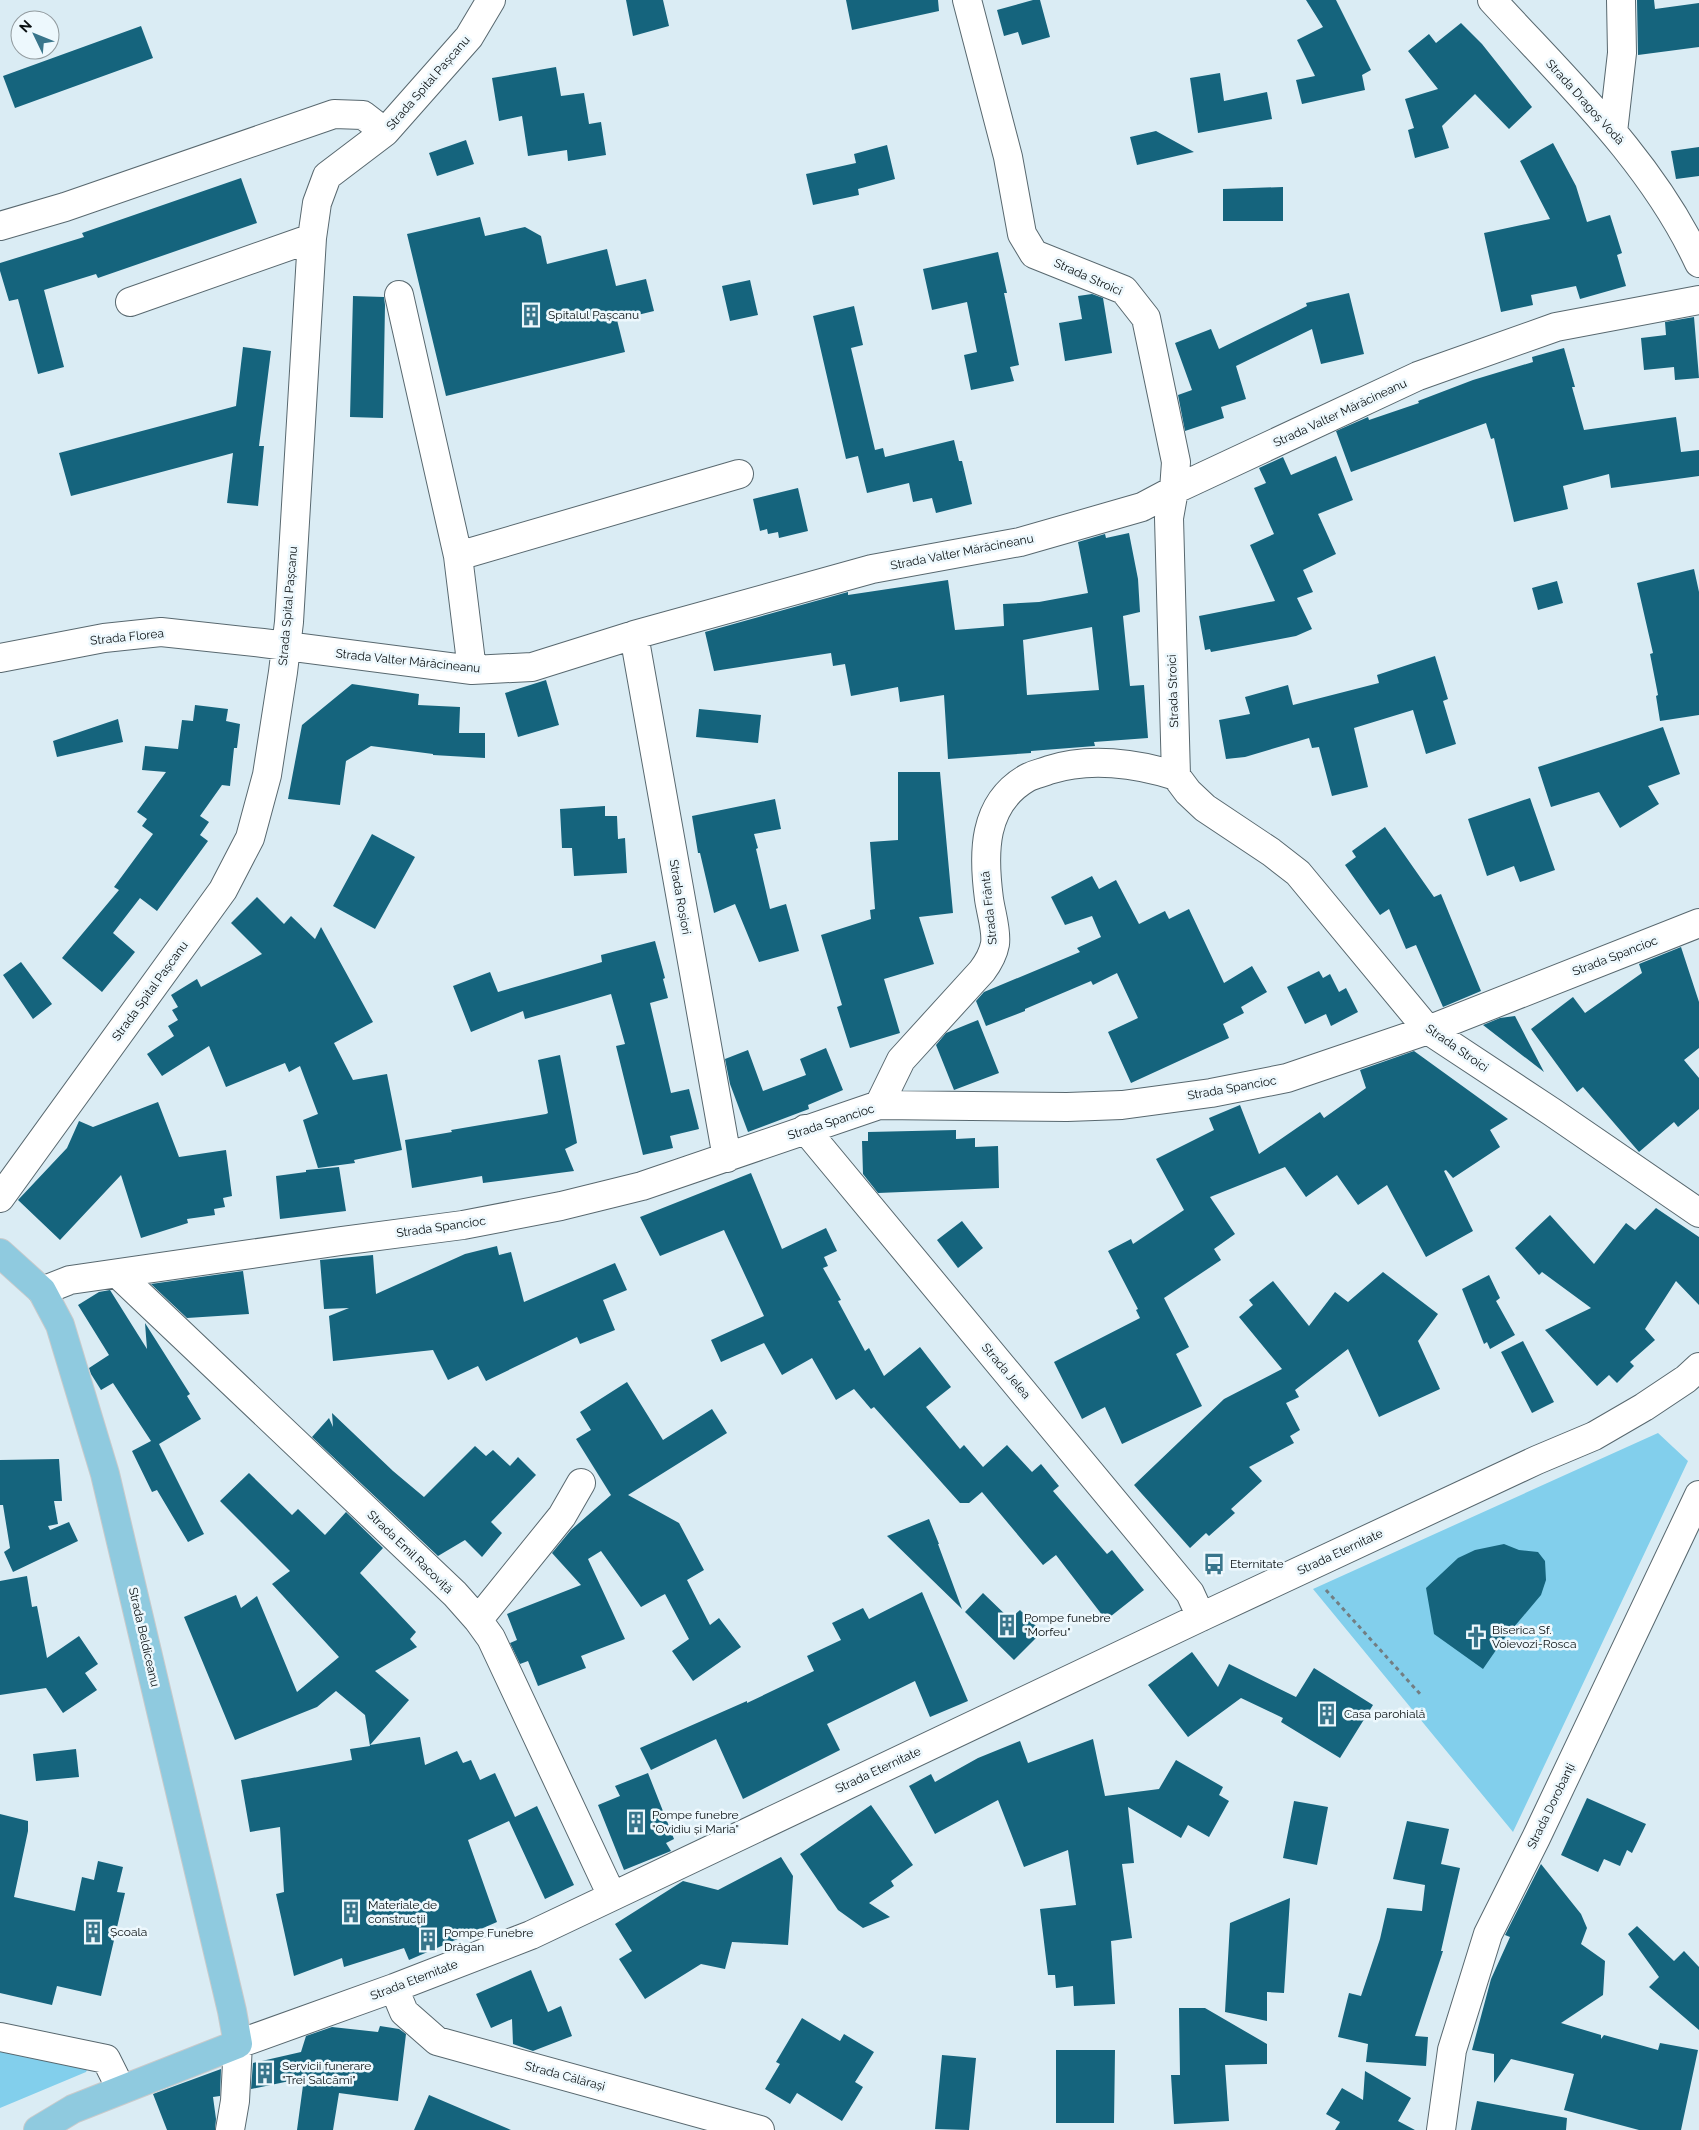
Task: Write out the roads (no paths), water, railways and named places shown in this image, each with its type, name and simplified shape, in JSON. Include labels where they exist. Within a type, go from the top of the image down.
[{"type":"main road","name":"Strada Beldiceanu","points":[[0,1253],[42,1291],[60,1325],[106,1474],[232,2011],[238,2044]]},
{"type":"main road","name":"Strada Eternitate","points":[[38,2130],[73,2109],[238,2044]]},
{"type":"street","name":"Strada Spital Pașcanu","points":[[0,1198],[223,890],[250,838],[267,775],[289,622],[312,238],[317,203],[327,176],[385,132],[469,37],[491,0]]},
{"type":"street","name":"Strada Stroici","points":[[967,0],[1008,157],[1022,234],[1034,254],[1124,290],[1146,318],[1176,462],[1174,490],[1168,518],[1176,776],[1188,792],[1205,808],[1271,852],[1298,873],[1428,1030],[1699,1213]]},
{"type":"street","name":"Strada Dragoș Vodă","points":[[1492,0],[1613,132],[1667,205],[1686,236],[1699,263]]},
{"type":"street","points":[[1613,132],[1622,53],[1621,0]]},
{"type":"street","points":[[0,226],[65,207],[334,114],[363,114],[385,132]]},
{"type":"street","points":[[130,302],[312,238]]},
{"type":"street","points":[[400,295],[458,556],[472,670]]},
{"type":"street","name":"Strada Valter Mărăcineanu","points":[[286,646],[472,670],[532,667],[634,636],[872,569],[1020,542],[1142,507],[1174,490],[1427,373],[1556,327],[1699,300]]},
{"type":"street","points":[[458,556],[739,474]]},
{"type":"street","name":"Strada Florea","points":[[0,658],[104,638],[161,632],[286,646]]},
{"type":"street","name":"Strada Roșiori","points":[[634,636],[727,1158]]},
{"type":"street","name":"Strada Frântă","points":[[879,1106],[901,1060],[982,971],[991,958],[995,943],[985,870],[987,834],[996,808],[1007,795],[1028,777],[1066,765],[1121,764],[1154,769],[1176,776]]},
{"type":"street","name":"Strada Spancioc","points":[[42,1291],[70,1280],[341,1240],[463,1225],[561,1206],[642,1186],[879,1106],[1067,1107],[1122,1105],[1211,1093],[1287,1078],[1428,1030],[1699,923]]},
{"type":"street","name":"Strada Jelea","points":[[805,1130],[1190,1592],[1201,1617]]},
{"type":"street","name":"Strada Emil Racoviță","points":[[118,1274],[455,1594],[478,1620],[491,1638],[612,1896]]},
{"type":"street","name":"Strada Eternitate","points":[[238,2044],[394,1988],[531,1935],[1201,1617],[1537,1460],[1594,1436],[1644,1408],[1686,1379],[1699,1367]]},
{"type":"street","points":[[478,1620],[562,1516],[581,1483]]},
{"type":"street","name":"Strada Dorobanți","points":[[1441,2130],[1452,2050],[1488,1934],[1536,1838],[1699,1495]]},
{"type":"street","name":"Strada Călărași","points":[[394,1988],[404,2012],[438,2041],[699,2121],[760,2130]]},
{"type":"street","points":[[0,2036],[106,2059],[121,2089]]},
{"type":"street","points":[[230,2130],[235,2101],[238,2044]]},
{"type":"place","name":"Spitalul Pașcanu","points":[[531,315]]},
{"type":"place","name":"Eternitate","points":[[1214,1564]]},
{"type":"place","name":"Pompe funebre \"Morfeu\"","points":[[1007,1625]]},
{"type":"place","name":"Biserica Sf. Voievozi-Rosca","points":[[1476,1637]]},
{"type":"place","name":"Casa parohială","points":[[1327,1714]]},
{"type":"place","name":"Pompe funebre \"Ovidiu și Maria\"","points":[[636,1822]]},
{"type":"place","name":"Materiale de construcții","points":[[351,1912]]},
{"type":"place","name":"Școala","points":[[93,1932]]},
{"type":"place","name":"Pompe Funebre Drăgan","points":[[428,1940]]},
{"type":"place","name":"Servicii funerare \"Trei Salcâmi\"","points":[[265,2073]]}]
